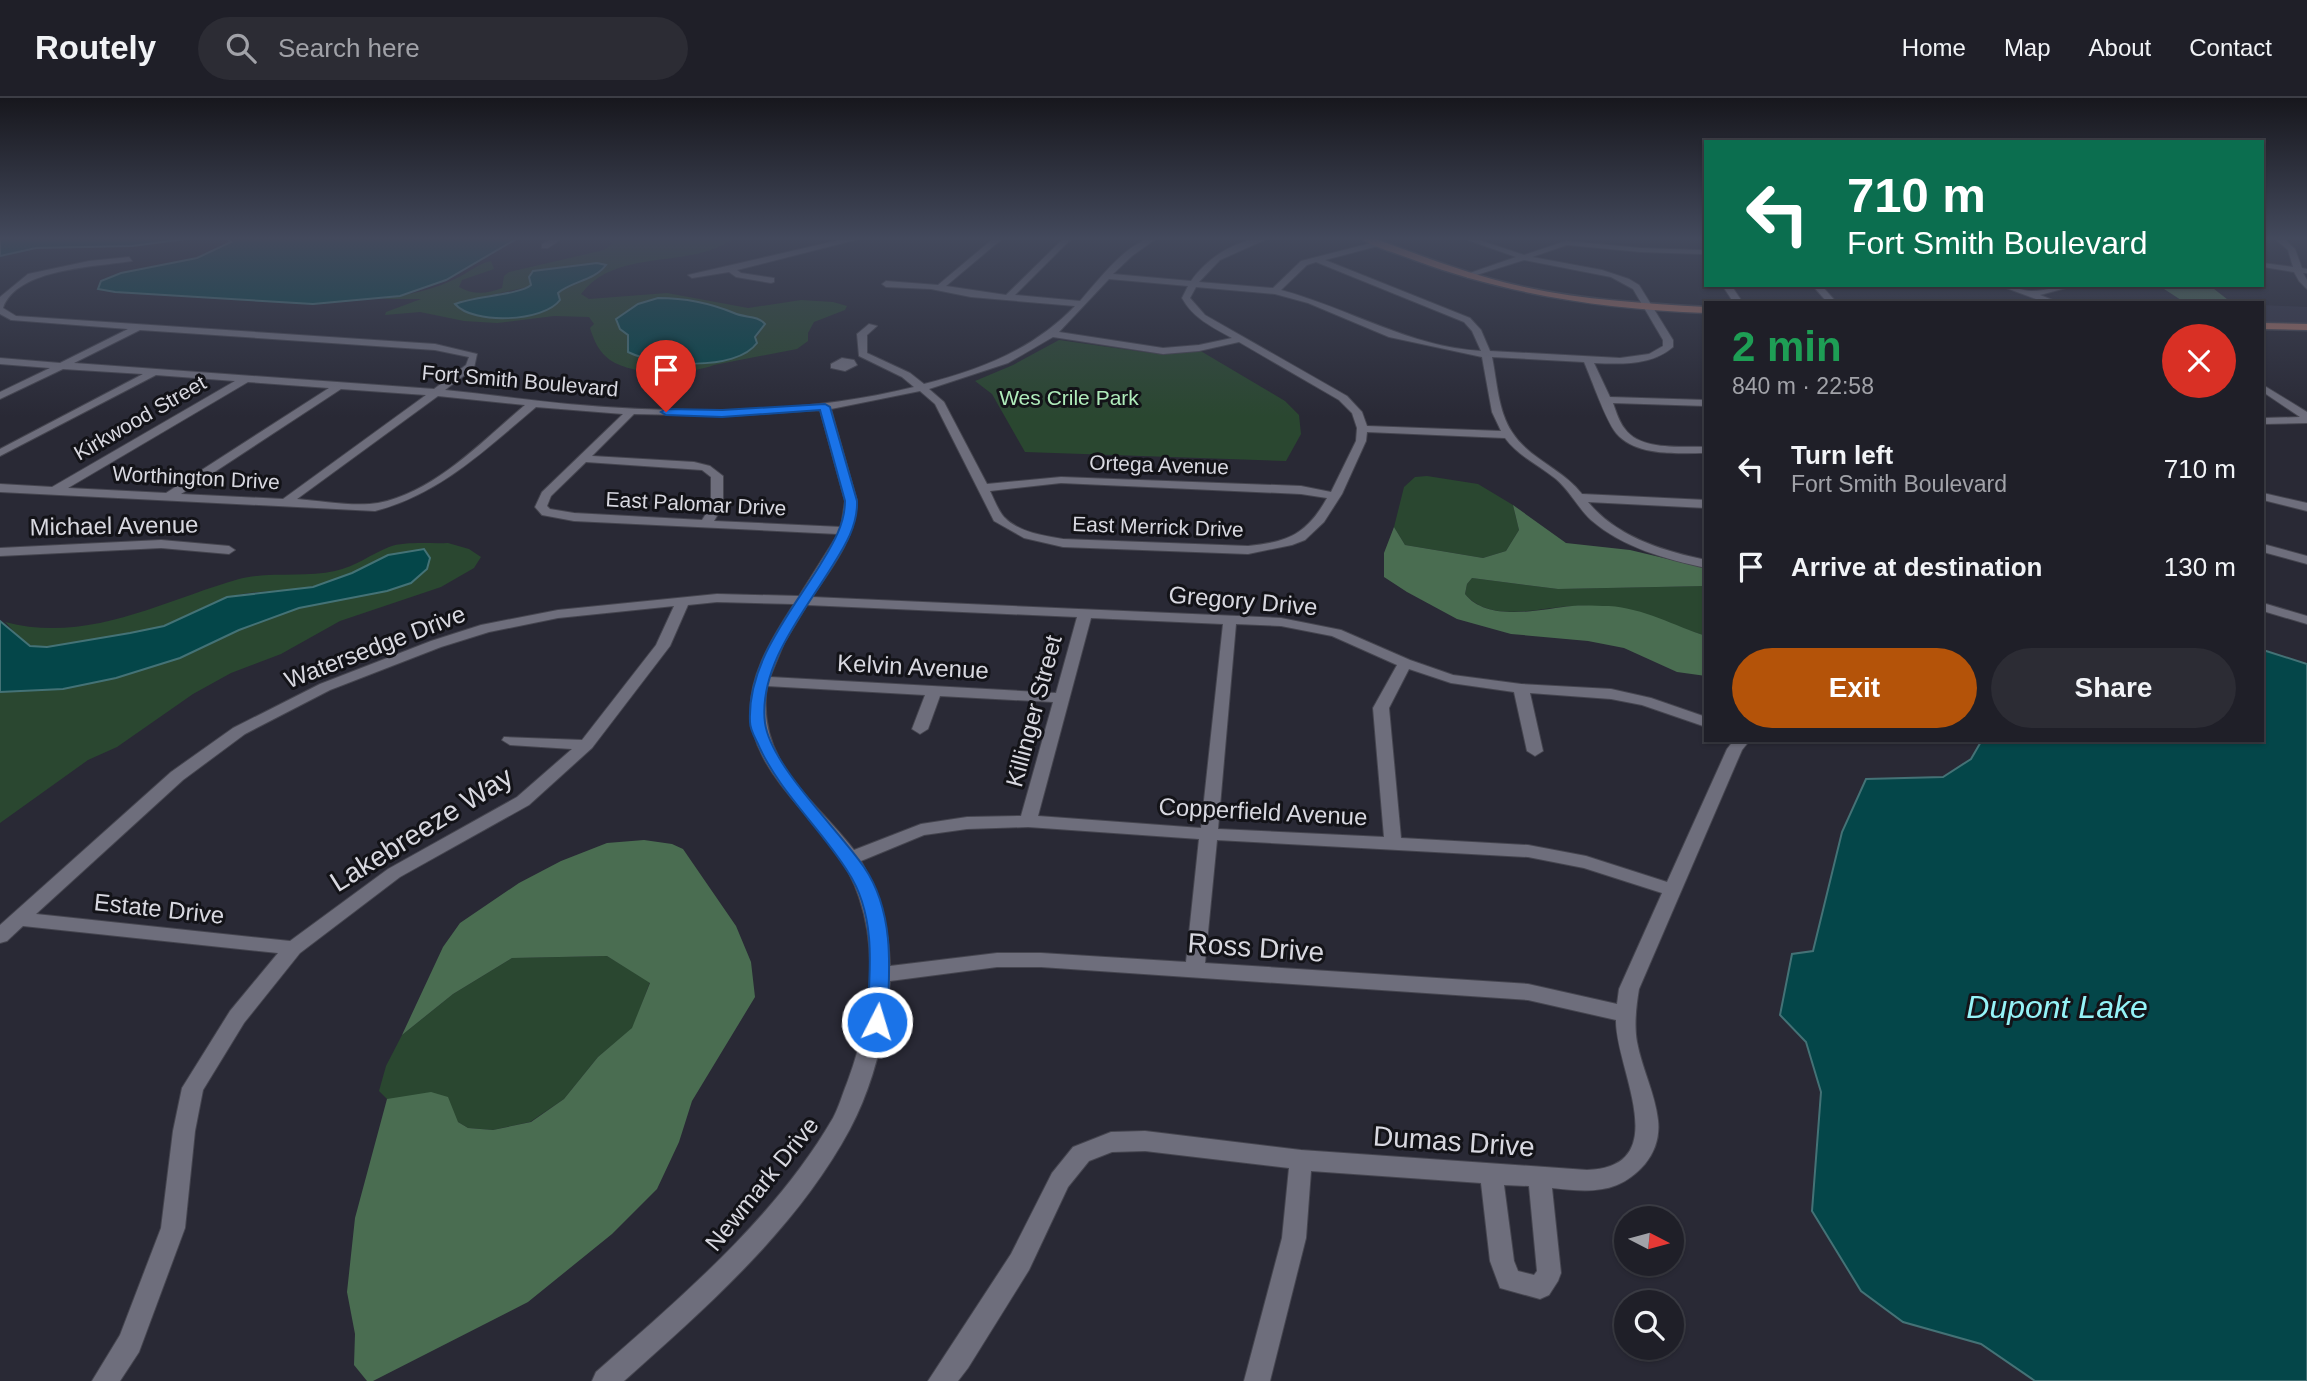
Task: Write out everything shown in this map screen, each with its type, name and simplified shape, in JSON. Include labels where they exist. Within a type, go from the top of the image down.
[{"type":"main road","points":[[1566,298],[1704,310]]},
{"type":"main road","points":[[2264,326],[2307,327]]},
{"type":"street","points":[[1007,298],[1082,304]]},
{"type":"street","name":"Fort Smith Boulevard","points":[[0,361],[340,385],[534,403],[722,413],[825,407],[920,389],[994,365],[1033,346],[1051,334],[1087,298]]},
{"type":"street","points":[[1186,298],[1191,307],[1240,339],[1343,398],[1361,417],[1364,429],[1508,435]]},
{"type":"street","points":[[1300,298],[1404,338],[1440,348],[1485,354],[1633,361],[1660,354],[1668,347],[1668,340],[1643,298]]},
{"type":"street","points":[[1412,298],[1467,320],[1480,333],[1501,423],[1508,435],[1526,454],[1558,475],[1582,498],[1593,515],[1620,535],[1668,556],[1704,564]]},
{"type":"street","points":[[0,308],[15,318],[31,320],[435,347],[455,349],[474,356],[471,366],[286,502]]},
{"type":"street","points":[[868,358],[862,354],[862,334],[872,326]]},
{"type":"street","points":[[0,396],[138,328]]},
{"type":"street","points":[[1051,334],[1163,351],[1199,348],[1240,339]]},
{"type":"street","points":[[851,362],[868,358]]},
{"type":"street","name":"East Merrick Drive","points":[[868,358],[906,375],[939,402],[998,518],[1008,527],[1035,538],[1063,543],[1248,550],[1274,547],[1301,537],[1322,518],[1361,441],[1364,429]]},
{"type":"street","points":[[1588,360],[1620,431],[1632,440],[1655,447],[1704,450]]},
{"type":"street","points":[[0,453],[153,372]]},
{"type":"street","name":"Kirkwood Street","points":[[54,491],[246,379]]},
{"type":"street","points":[[169,496],[340,385]]},
{"type":"street","points":[[2264,389],[2307,419]]},
{"type":"street","points":[[1606,400],[1704,403]]},
{"type":"street","name":"Worthington Drive","points":[[0,488],[375,507],[390,505],[424,492],[534,403]]},
{"type":"street","name":"Newmark Drive","points":[[605,1381],[696,1300],[750,1243],[810,1171],[835,1134],[867,1061],[877,1022],[881,956],[874,913],[858,871],[775,766],[757,724],[761,681],[769,659],[845,531],[851,512],[851,501],[825,407]]},
{"type":"street","points":[[584,459],[633,410]]},
{"type":"street","points":[[2264,421],[2307,419]]},
{"type":"street","points":[[584,459],[694,465],[706,468],[717,477],[717,506],[706,524]]},
{"type":"street","name":"East Palomar Drive","points":[[584,459],[547,495],[541,508],[546,512],[574,517],[845,531]]},
{"type":"street","name":"Ortega Avenue","points":[[983,488],[1061,480],[1301,490],[1333,496]]},
{"type":"street","points":[[2264,496],[2307,507]]},
{"type":"street","points":[[1582,498],[1704,504]]},
{"type":"street","name":"Michael Avenue","points":[[0,552],[161,544],[229,550]]},
{"type":"street","points":[[2264,548],[2307,560]]},
{"type":"street","name":"Watersedge Drive","points":[[0,936],[177,776],[239,731],[324,687],[436,643],[486,628],[558,614],[717,598],[804,600]]},
{"type":"street","name":"Gregory Drive","points":[[804,600],[1281,622],[1336,633],[1405,663],[1451,679],[1521,688],[1611,694],[1646,701],[1704,721]]},
{"type":"street","name":"Lakebreeze Way","points":[[105,1381],[130,1343],[173,1228],[184,1131],[192,1088],[237,1017],[293,948],[394,873],[523,800],[586,745],[663,646],[683,602]]},
{"type":"street","points":[[2264,607],[2307,620]]},
{"type":"street","name":"Killinger Street","points":[[1028,821],[1085,613]]},
{"type":"street","points":[[1195,971],[1230,619]]},
{"type":"street","points":[[1392,844],[1381,708],[1405,663]]},
{"type":"street","name":"Kelvin Avenue","points":[[761,681],[1062,698]]},
{"type":"street","points":[[1521,688],[1535,751]]},
{"type":"street","points":[[920,729],[934,692]]},
{"type":"street","points":[[510,740],[586,745]]},
{"type":"street","name":"Dumas Drive","points":[[941,1381],[959,1359],[1020,1262],[1060,1180],[1081,1154],[1111,1142],[1145,1141],[1301,1160],[1578,1180],[1615,1177],[1641,1155],[1647,1142],[1648,1124],[1627,1043],[1625,1014],[1629,989],[1740,742]]},
{"type":"street","name":"Copperfield Avenue","points":[[850,858],[921,830],[967,823],[1028,821],[1209,834],[1528,851],[1586,862],[1674,890]]},
{"type":"street","name":"Estate Drive","points":[[19,919],[293,948]]},
{"type":"street","name":"Ross Drive","points":[[881,975],[997,960],[1019,960],[1528,992],[1625,1014]]},
{"type":"street","points":[[1258,1381],[1294,1238],[1301,1160]]},
{"type":"street","points":[[1491,1172],[1502,1261],[1509,1280],[1525,1286],[1540,1287],[1549,1273],[1539,1177]]},
{"type":"shaded area","points":[[2178,298],[2225,298],[2229,301],[2182,301]]},
{"type":"shaded area","points":[[2264,305],[2307,307],[2307,326],[2264,325]]},
{"type":"shaded area","points":[[1513,505],[1566,543],[1630,550],[1704,568],[1704,586],[1558,589],[1472,578],[1467,584],[1465,594],[1487,609],[1501,611],[1609,606],[1646,614],[1704,635],[1704,676],[1677,672],[1624,648],[1588,641],[1511,634],[1457,619],[1384,577],[1384,553],[1394,527],[1405,545],[1483,558],[1506,551],[1519,530]]},
{"type":"shaded area","points":[[644,840],[672,844],[683,849],[736,926],[751,962],[755,997],[692,1101],[679,1142],[657,1189],[612,1234],[528,1302],[373,1381],[367,1381],[354,1365],[355,1334],[347,1292],[355,1218],[387,1099],[431,1092],[448,1097],[458,1122],[468,1128],[493,1130],[531,1122],[564,1099],[598,1057],[632,1028],[650,983],[607,956],[512,958],[453,994],[402,1035],[443,947],[460,923],[519,883],[561,861],[607,843]]},
{"type":"green space","points":[[482,298],[479,315],[506,318],[542,312],[554,298],[693,298],[748,308],[801,300],[833,302],[847,306],[845,310],[814,322],[808,333],[808,341],[797,349],[690,371],[661,372],[632,369],[610,360],[595,342],[590,328],[594,324],[589,317],[554,316],[497,323],[464,321],[420,312],[385,315],[386,312],[421,299],[380,299]],"holes":[[[658,298],[687,300],[725,309],[765,324],[748,349],[729,359],[715,362],[669,364],[628,352],[630,308]]]},
{"type":"green space","name":"Wes Crile Park","points":[[1059,340],[1151,353],[1199,350],[1285,401],[1299,415],[1301,434],[1286,461],[1025,452],[992,394],[975,381],[1013,365]]},
{"type":"green space","points":[[1427,476],[1478,484],[1513,505],[1519,530],[1506,551],[1483,558],[1405,545],[1394,527],[1404,487],[1415,477]]},
{"type":"green space","points":[[448,543],[469,549],[481,557],[474,568],[441,587],[340,621],[281,654],[231,673],[193,694],[117,747],[88,760],[0,823],[0,692],[63,689],[116,678],[180,658],[239,630],[299,608],[387,591],[388,555],[324,583],[229,597],[165,625],[98,640],[33,646],[21,640],[5,622],[66,628],[95,624],[239,579],[335,571],[396,545]]},
{"type":"green space","points":[[1472,578],[1558,589],[1704,586],[1704,635],[1608,607],[1574,606],[1516,612],[1488,609],[1465,594],[1467,584]]},
{"type":"green space","points":[[607,956],[650,982],[633,1028],[598,1057],[564,1099],[530,1122],[493,1130],[468,1128],[458,1122],[387,1099],[379,1091],[386,1066],[402,1035],[453,994],[512,958]]},
{"type":"water","points":[[212,298],[380,298],[313,304]]},
{"type":"water","points":[[559,298],[560,300],[539,313],[492,318],[464,311],[455,304],[473,299]]},
{"type":"water","points":[[658,298],[706,304],[755,318],[765,324],[755,337],[757,343],[747,352],[732,359],[695,364],[676,363],[657,361],[628,352],[628,335],[620,329],[616,319],[638,304]]},
{"type":"water","points":[[424,549],[430,558],[427,569],[411,583],[387,591],[299,608],[239,630],[180,658],[116,678],[63,689],[0,692],[0,621],[30,646],[47,647],[130,633],[164,626],[227,597],[313,587],[352,573],[388,555]]},
{"type":"water","name":"Dupont Lake","points":[[2264,650],[2307,664],[2307,1381],[2035,1381],[1981,1344],[1903,1322],[1861,1291],[1812,1211],[1821,1092],[1806,1042],[1780,1015],[1792,954],[1813,951],[1842,832],[1866,779],[1943,777],[1971,759],[1981,742],[2264,742]]},
{"type":"route","points":[[666,412],[722,413],[825,407],[851,501],[851,512],[840,542],[769,659],[761,681],[757,724],[775,766],[858,871],[874,913],[881,956],[877,1022]]}]
